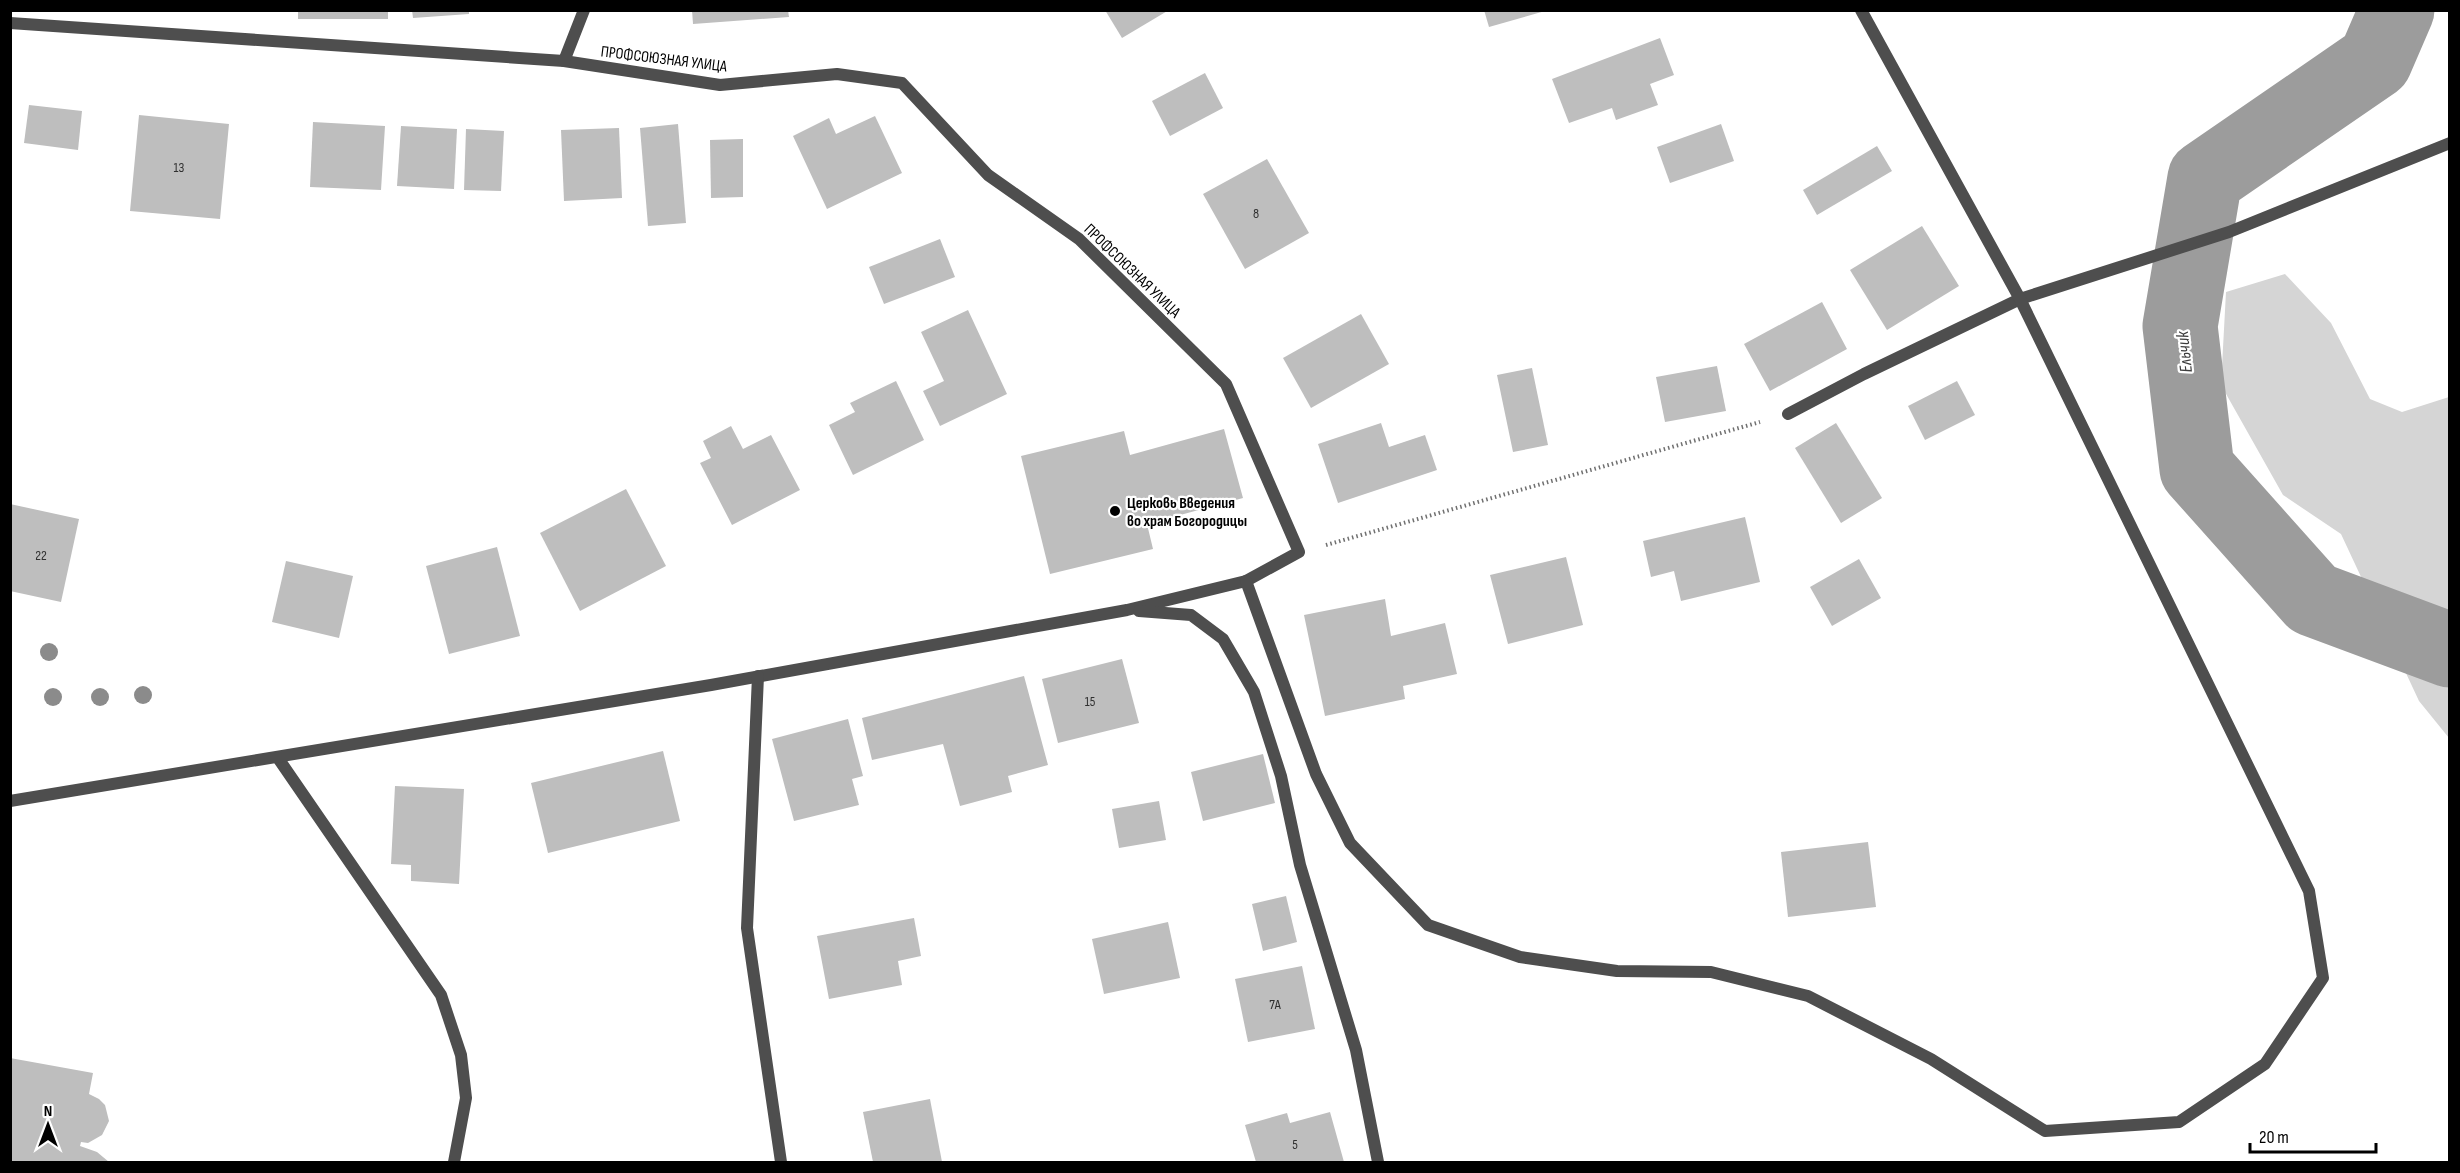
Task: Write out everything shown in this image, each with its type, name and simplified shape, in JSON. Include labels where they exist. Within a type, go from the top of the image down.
[{"type":"street","points":[[564,61],[584,10]]},
{"type":"street","points":[[1246,581],[1316,774],[1350,843],[1428,925],[1520,957],[1617,970],[1711,972],[1808,996],[1931,1059],[2045,1131],[2179,1122],[2265,1064],[2323,978],[2309,891],[2020,300],[1861,10]]},
{"type":"street","name":"ПРОФСОЮЗНАЯ УЛИЦА","points":[[10,23],[564,61],[720,85],[837,74],[902,83],[988,175],[1079,239],[1226,384],[1299,552]]},
{"type":"street","points":[[1788,414],[1864,374],[2020,300],[2229,232],[2450,143]]},
{"type":"street","points":[[10,801],[758,676],[1127,610],[1246,581],[1299,552]]},
{"type":"street","points":[[1127,610],[1191,615],[1223,639],[1254,692],[1281,777],[1300,866],[1356,1050],[1378,1162]]},
{"type":"street","points":[[758,676],[747,928],[781,1162]]},
{"type":"street","points":[[278,758],[441,995],[461,1054],[466,1098],[454,1162]]},
{"type":"path","points":[[1299,552],[1788,414]]},
{"type":"shaded area","points":[[2285,274],[2331,323],[2370,399],[2402,412],[2449,397],[2449,738],[2419,701],[2341,534],[2283,495],[2221,385],[2226,292]]},
{"type":"building","points":[[298,10],[388,10],[388,19],[298,19]]},
{"type":"building","points":[[412,10],[469,10],[469,14],[413,18]]},
{"type":"building","points":[[692,10],[788,10],[789,17],[693,24]]},
{"type":"building","points":[[1105,10],[1169,10],[1122,38]]},
{"type":"building","points":[[1484,10],[1545,10],[1545,11],[1489,27]]},
{"type":"building","points":[[1660,38],[1674,75],[1650,84],[1658,105],[1616,120],[1612,108],[1569,123],[1552,79]]},
{"type":"building","points":[[1205,73],[1223,108],[1170,136],[1152,101]]},
{"type":"building","points":[[29,105],[82,111],[78,150],[24,143]]},
{"type":"building","points":[[139,115],[229,124],[220,219],[130,211]]},
{"type":"building","points":[[875,116],[902,173],[827,209],[793,136],[829,118],[836,134]]},
{"type":"building","points":[[313,122],[385,126],[381,190],[310,187]]},
{"type":"building","points":[[678,124],[686,223],[648,226],[640,128]]},
{"type":"building","points":[[1721,124],[1734,161],[1670,183],[1657,147]]},
{"type":"building","points":[[401,126],[457,129],[454,189],[397,186]]},
{"type":"building","points":[[619,128],[622,198],[564,201],[561,130]]},
{"type":"building","points":[[466,129],[504,131],[501,191],[464,190]]},
{"type":"building","points":[[743,139],[743,197],[711,198],[710,140]]},
{"type":"building","points":[[1877,146],[1892,171],[1817,215],[1803,190]]},
{"type":"building","points":[[1267,159],[1309,233],[1245,269],[1203,194]]},
{"type":"building","points":[[1922,226],[1959,286],[1887,330],[1850,270]]},
{"type":"building","points":[[940,239],[955,277],[884,304],[869,267]]},
{"type":"building","points":[[1822,302],[1847,349],[1770,391],[1744,344]]},
{"type":"building","points":[[968,310],[1007,394],[940,426],[923,391],[944,381],[921,332]]},
{"type":"building","points":[[1361,314],[1389,364],[1311,408],[1283,358]]},
{"type":"building","points":[[1717,366],[1726,411],[1665,422],[1656,377]]},
{"type":"building","points":[[1532,368],[1548,445],[1513,452],[1497,375]]},
{"type":"building","points":[[896,381],[924,440],[853,475],[829,425],[855,412],[850,403]]},
{"type":"building","points":[[1957,381],[1975,415],[1925,440],[1908,406]]},
{"type":"building","points":[[1381,423],[1389,447],[1425,435],[1437,470],[1338,503],[1318,444]]},
{"type":"building","points":[[1836,423],[1882,498],[1841,523],[1795,448]]},
{"type":"building","points":[[731,426],[743,449],[771,435],[800,490],[732,525],[700,463],[711,458],[703,441]]},
{"type":"building","name":"Церковь Введения во храм Богородицы","points":[[1224,429],[1243,498],[1147,524],[1153,549],[1050,574],[1021,456],[1124,431],[1130,455]]},
{"type":"building","points":[[626,489],[666,566],[580,611],[540,533]]},
{"type":"building","points":[[10,504],[79,519],[61,602],[10,591]]},
{"type":"building","points":[[1745,517],[1760,582],[1681,601],[1674,571],[1651,577],[1643,541]]},
{"type":"building","points":[[497,547],[520,636],[449,654],[426,566]]},
{"type":"building","points":[[1566,557],[1583,625],[1508,644],[1490,575]]},
{"type":"building","points":[[1859,559],[1881,598],[1832,626],[1810,587]]},
{"type":"building","points":[[286,561],[353,576],[339,638],[272,622]]},
{"type":"building","points":[[1385,599],[1391,636],[1445,623],[1457,674],[1403,686],[1405,699],[1325,716],[1304,615]]},
{"type":"building","points":[[1122,659],[1139,723],[1058,743],[1042,679]]},
{"type":"building","points":[[1024,676],[1048,765],[1008,776],[1012,792],[960,806],[943,744],[872,760],[862,718]]},
{"type":"building","points":[[848,719],[863,776],[852,779],[859,805],[794,821],[772,739]]},
{"type":"building","points":[[663,751],[680,821],[548,853],[531,783]]},
{"type":"building","points":[[1263,754],[1275,803],[1203,821],[1191,772]]},
{"type":"building","points":[[395,786],[464,789],[459,884],[411,881],[411,865],[391,864]]},
{"type":"building","points":[[1159,801],[1166,840],[1119,848],[1112,809]]},
{"type":"building","points":[[1868,842],[1876,907],[1788,917],[1781,852]]},
{"type":"building","points":[[1286,896],[1297,942],[1263,951],[1252,904]]},
{"type":"building","points":[[914,918],[921,956],[898,961],[902,985],[829,999],[817,936]]},
{"type":"building","points":[[1168,922],[1180,978],[1104,994],[1092,939]]},
{"type":"building","points":[[1302,966],[1315,1029],[1248,1042],[1235,979]]},
{"type":"building","points":[[10,1058],[93,1073],[89,1094],[105,1105],[109,1121],[102,1135],[88,1143],[81,1142],[80,1146],[97,1152],[109,1162],[10,1162]]},
{"type":"building","points":[[930,1099],[942,1162],[873,1162],[863,1112]]},
{"type":"building","points":[[1330,1112],[1344,1162],[1256,1162],[1245,1125],[1287,1113],[1290,1123]]},
{"type":"waterway","name":"Ельчик","points":[[2397,10],[2375,61],[2205,178],[2180,326],[2197,469],[2313,599],[2450,650]]},
{"type":"place","name":"Церковь Введения во храм Богородицы","points":[[1115,511]]}]
